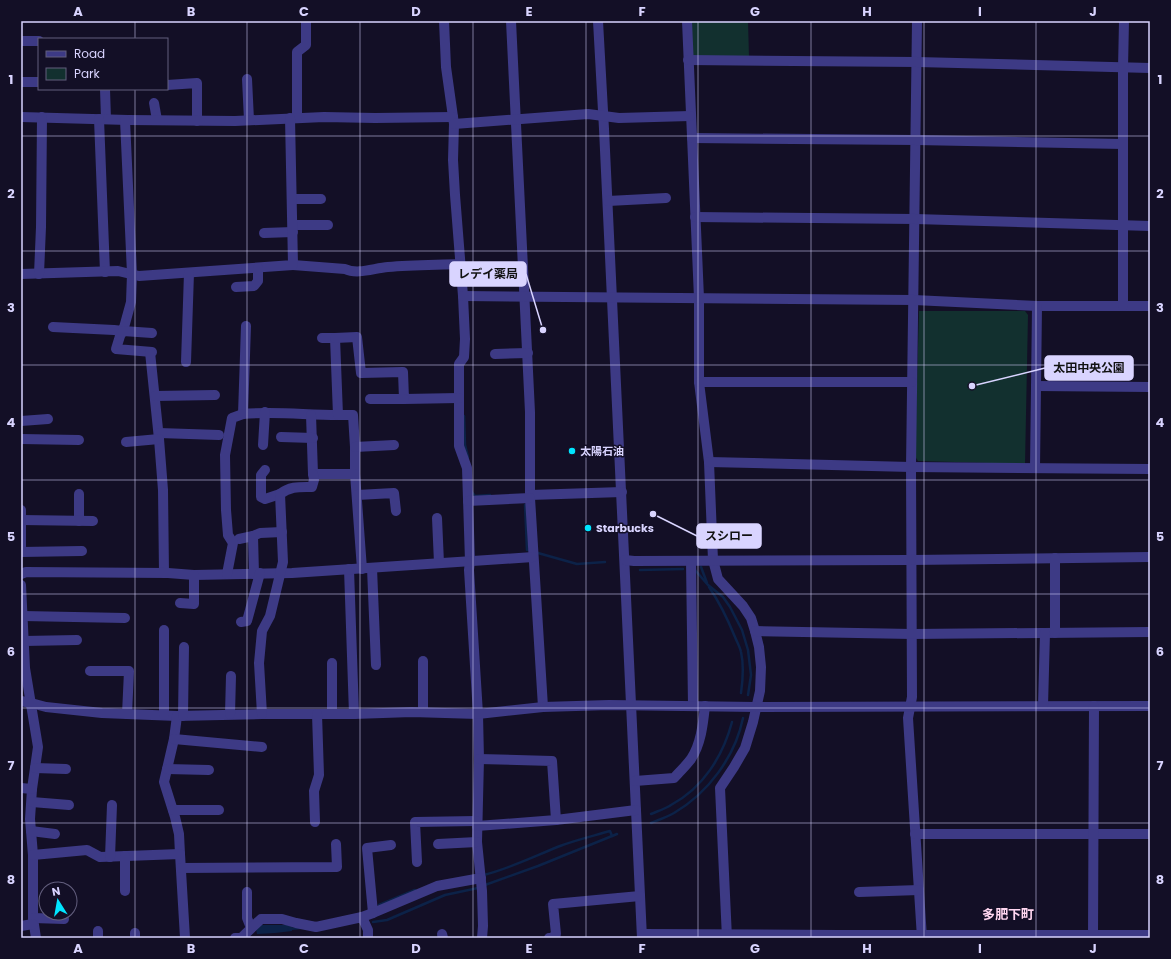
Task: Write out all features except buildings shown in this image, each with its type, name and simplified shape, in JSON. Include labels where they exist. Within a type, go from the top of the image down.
[{"type":"street","points":[[293,265],[292,199],[297,52],[306,45],[306,21]]},
{"type":"street","points":[[444,21],[446,67],[453,120],[453,160],[465,339],[464,357],[459,364],[459,446],[466,468],[470,561],[469,570],[478,714],[479,759],[476,842],[481,884],[483,926],[482,938]]},
{"type":"street","points":[[511,21],[528,353],[530,497],[542,707]]},
{"type":"street","points":[[598,21],[604,116],[642,936],[1150,935]]},
{"type":"street","points":[[687,21],[699,298],[699,382],[709,462],[712,560],[718,579],[743,606],[751,618],[756,631],[761,666],[760,691],[745,748],[720,788],[727,936]]},
{"type":"street","points":[[917,21],[911,467],[912,697],[908,718],[922,936]]},
{"type":"street","points":[[1123,306],[1122,226],[1124,21]]},
{"type":"street","points":[[21,41],[38,41]]},
{"type":"street","points":[[688,60],[917,62],[1150,68]]},
{"type":"street","points":[[247,79],[249,120]]},
{"type":"street","points":[[21,82],[38,82]]},
{"type":"street","points":[[168,85],[197,83],[197,121]]},
{"type":"street","points":[[105,90],[102,119],[105,272]]},
{"type":"street","points":[[154,103],[156,120]]},
{"type":"street","points":[[21,117],[197,121],[324,116],[453,120],[516,120],[588,114],[619,118],[690,116]]},
{"type":"street","points":[[39,274],[42,117]]},
{"type":"street","points":[[125,120],[132,274],[131,302],[116,349],[151,352],[163,490],[164,573]]},
{"type":"street","points":[[692,138],[1123,144]]},
{"type":"street","points":[[292,199],[321,198]]},
{"type":"street","points":[[608,201],[666,198]]},
{"type":"street","points":[[695,217],[915,219],[1150,226]]},
{"type":"street","points":[[264,233],[328,225]]},
{"type":"street","points":[[21,274],[118,272],[139,276],[293,265],[345,269],[349,271],[371,270],[385,267],[460,264]]},
{"type":"street","points":[[236,288],[254,286],[258,281],[258,268]]},
{"type":"street","points":[[186,362],[189,273]]},
{"type":"street","points":[[463,296],[914,300],[1036,306],[1150,306]]},
{"type":"street","points":[[1035,468],[1036,306]]},
{"type":"street","points":[[243,414],[246,326]]},
{"type":"street","points":[[53,327],[152,333]]},
{"type":"street","points":[[322,338],[357,337],[361,373],[403,372],[404,399]]},
{"type":"street","points":[[335,338],[338,415]]},
{"type":"street","points":[[495,354],[528,353]]},
{"type":"street","points":[[699,382],[912,382]]},
{"type":"street","points":[[1036,386],[1150,387]]},
{"type":"street","points":[[155,396],[215,395]]},
{"type":"street","points":[[370,399],[459,398]]},
{"type":"street","points":[[263,445],[265,412]]},
{"type":"street","points":[[227,574],[233,544],[228,535],[225,455],[232,418],[243,414],[265,412],[311,415],[353,415],[355,474],[367,568],[376,664]]},
{"type":"street","points":[[265,470],[261,475],[261,497],[265,499],[280,494],[286,489],[295,487],[312,487],[314,480],[311,415]]},
{"type":"street","points":[[21,421],[48,419]]},
{"type":"street","points":[[126,442],[159,436],[220,435]]},
{"type":"street","points":[[281,436],[313,438]]},
{"type":"street","points":[[21,439],[79,440]]},
{"type":"street","points":[[355,447],[394,445]]},
{"type":"street","points":[[709,462],[911,467],[1150,469]]},
{"type":"street","points":[[313,474],[355,474]]},
{"type":"street","points":[[468,501],[622,492]]},
{"type":"street","points":[[357,495],[394,493],[396,511]]},
{"type":"street","points":[[79,494],[79,521]]},
{"type":"street","points":[[262,714],[259,664],[262,631],[270,616],[283,562],[280,494]]},
{"type":"street","points":[[21,510],[21,550],[82,551]]},
{"type":"street","points":[[437,518],[439,563]]},
{"type":"street","points":[[21,520],[93,521]]},
{"type":"street","points":[[239,539],[260,533],[282,532]]},
{"type":"street","points":[[241,622],[247,621],[257,573],[253,536]]},
{"type":"street","points":[[21,574],[26,572],[194,574],[280,573],[533,557]]},
{"type":"street","points":[[625,560],[911,560],[1150,557]]},
{"type":"street","points":[[1055,558],[1055,633]]},
{"type":"street","points":[[691,561],[693,706]]},
{"type":"street","points":[[349,569],[354,714]]},
{"type":"street","points":[[180,603],[194,604],[194,574]]},
{"type":"street","points":[[21,585],[26,702],[38,747],[32,789],[32,802],[26,819],[31,831],[33,855],[33,921],[36,938]]},
{"type":"street","points":[[23,616],[125,618]]},
{"type":"street","points":[[164,630],[164,715]]},
{"type":"street","points":[[756,631],[912,634],[1150,632]]},
{"type":"street","points":[[1043,706],[1044,634]]},
{"type":"street","points":[[23,638],[77,640]]},
{"type":"street","points":[[184,647],[180,716],[164,782],[173,810],[178,834],[185,938]]},
{"type":"street","points":[[422,661],[423,712]]},
{"type":"street","points":[[332,663],[332,714]]},
{"type":"street","points":[[90,671],[129,671],[127,714]]},
{"type":"street","points":[[230,714],[231,676]]},
{"type":"street","points":[[26,702],[102,713],[180,716],[423,712],[478,714],[542,707],[631,705],[756,707],[1150,706]]},
{"type":"street","points":[[635,781],[674,778],[691,759],[697,747],[704,721],[705,706]]},
{"type":"street","points":[[1093,936],[1094,706]]},
{"type":"street","points":[[315,822],[314,791],[319,776],[317,714]]},
{"type":"street","points":[[174,739],[262,747]]},
{"type":"street","points":[[479,759],[552,760],[556,820]]},
{"type":"street","points":[[35,768],[66,769]]},
{"type":"street","points":[[167,768],[209,770]]},
{"type":"street","points":[[21,788],[32,789]]},
{"type":"street","points":[[32,802],[69,805]]},
{"type":"street","points":[[110,857],[112,805]]},
{"type":"street","points":[[173,810],[219,810]]},
{"type":"street","points":[[417,862],[415,822],[477,824],[556,820],[636,810]]},
{"type":"street","points":[[31,831],[55,834]]},
{"type":"street","points":[[915,834],[1150,834]]},
{"type":"street","points":[[438,844],[476,842]]},
{"type":"street","points":[[181,868],[337,867],[336,844]]},
{"type":"street","points":[[373,913],[367,848],[391,845]]},
{"type":"street","points":[[33,855],[87,850],[100,857],[180,854]]},
{"type":"street","points":[[125,856],[125,891]]},
{"type":"street","points":[[234,938],[241,938],[261,919],[282,919],[316,926],[362,917],[437,886],[481,884]]},
{"type":"street","points":[[859,892],[919,890]]},
{"type":"street","points":[[247,892],[247,918],[251,928]]},
{"type":"street","points":[[549,938],[552,938],[556,934],[553,904],[640,896]]},
{"type":"street","points":[[362,917],[368,930],[368,938]]},
{"type":"street","points":[[21,926],[38,921]]},
{"type":"green space","points":[[690,21],[748,21],[749,57],[691,57]]},
{"type":"green space","points":[[919,311],[1025,311],[1028,315],[1025,464],[918,461],[915,456]]},
{"type":"water","points":[[260,925],[287,925],[292,927],[292,931],[257,934],[256,929]]},
{"type":"waterway","points":[[464,416],[465,445],[468,457]]},
{"type":"waterway","points":[[471,491],[475,496],[490,495]]},
{"type":"waterway","points":[[525,505],[527,550],[530,550]]},
{"type":"waterway","points":[[538,553],[577,564],[605,562]]},
{"type":"waterway","points":[[701,567],[707,583]]},
{"type":"waterway","points":[[640,570],[683,569]]},
{"type":"waterway","points":[[695,570],[708,585],[723,597],[742,630],[748,650],[751,675],[748,695]]},
{"type":"waterway","points":[[709,587],[724,612],[741,650],[743,667],[741,693]]},
{"type":"waterway","points":[[651,823],[686,805],[709,784],[727,760],[734,746],[743,718]]},
{"type":"waterway","points":[[651,814],[666,808],[682,798],[693,790],[702,780],[717,759],[732,722]]},
{"type":"waterway","points":[[484,875],[578,840],[610,831],[612,836]]},
{"type":"waterway","points":[[485,885],[538,866],[617,834]]},
{"type":"waterway","points":[[373,922],[387,920],[445,895],[478,888]]},
{"type":"waterway","points":[[379,905],[415,890]]},
{"type":"waterway","points":[[289,929],[300,928]]},
{"type":"place","name":"レデイ薬局","points":[[543,330]]},
{"type":"place","name":"太田中央公園","points":[[972,386]]},
{"type":"place","name":"太陽石油","points":[[572,451]]},
{"type":"place","name":"スシロー","points":[[653,514]]},
{"type":"place","name":"Starbucks","points":[[588,528]]},
{"type":"district","name":"多肥下町","points":[[1008,914]]}]
